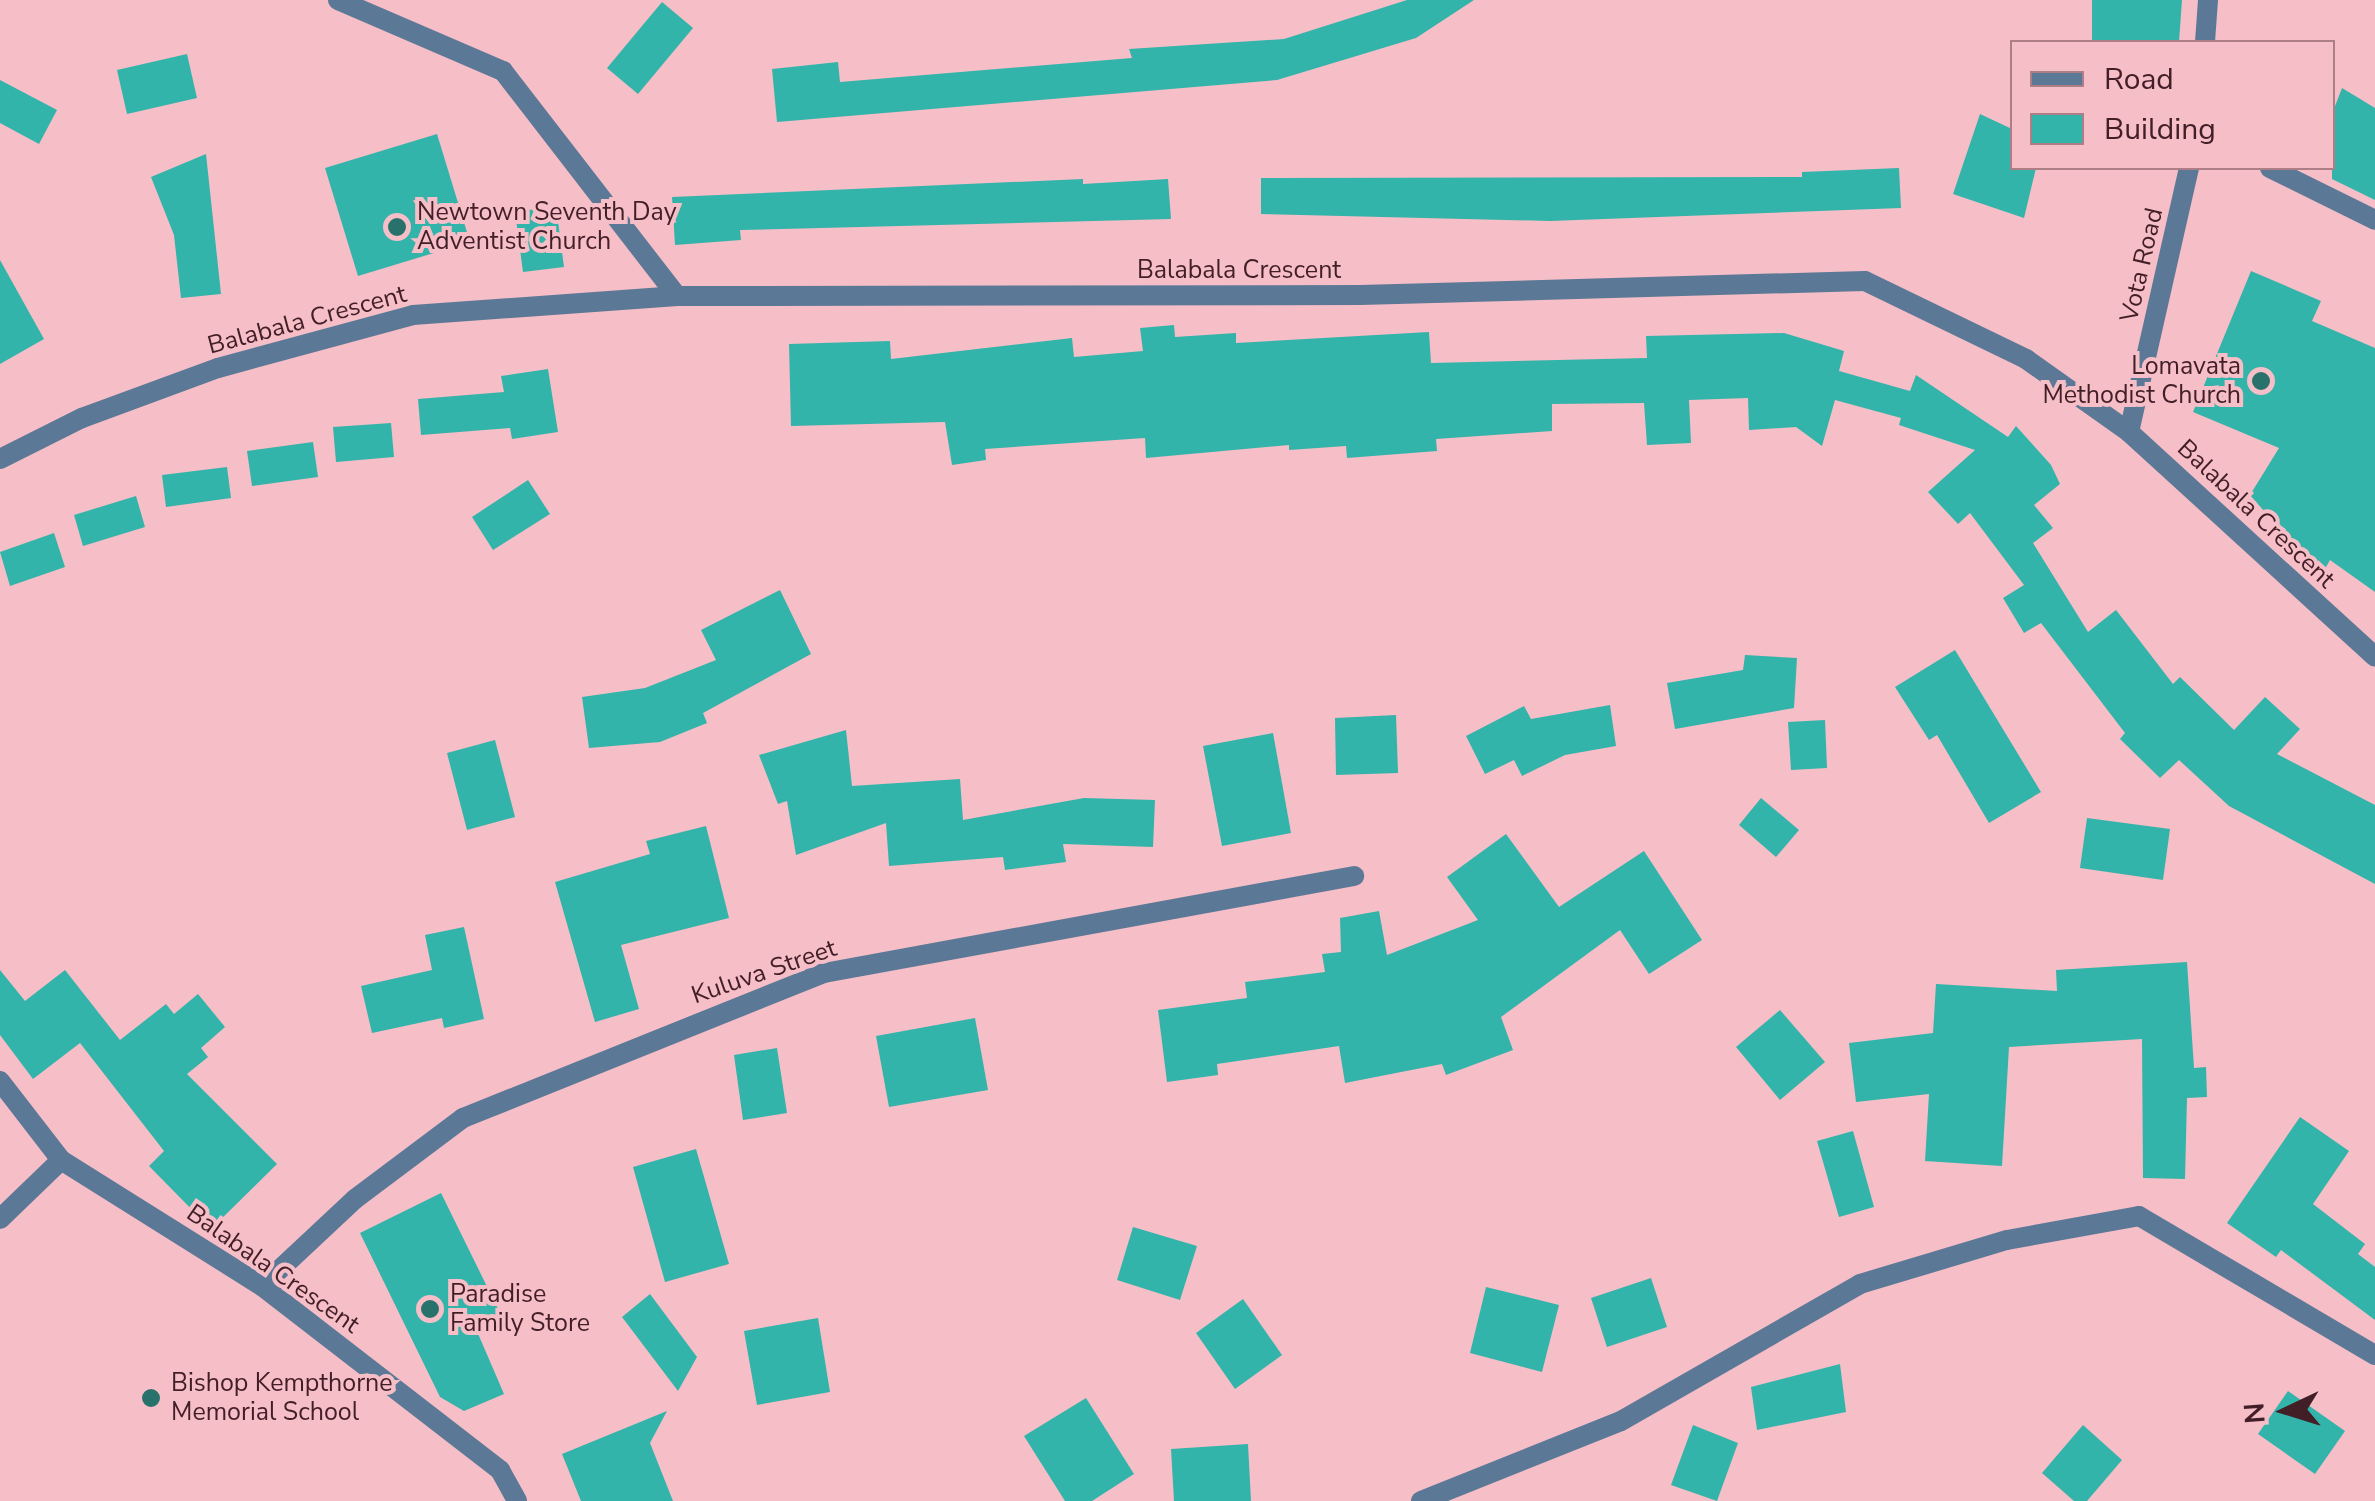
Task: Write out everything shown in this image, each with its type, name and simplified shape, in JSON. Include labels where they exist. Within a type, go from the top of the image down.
[{"type":"street","points":[[338,0],[503,71],[677,296]]},
{"type":"street","points":[[2205,40],[2208,0]]},
{"type":"street","name":"Vota Road","points":[[2129,432],[2190,170]]},
{"type":"street","points":[[2274,170],[2375,220]]},
{"type":"street","name":"Balabala Crescent","points":[[6,449],[218,368],[413,314],[677,296],[1360,295],[1865,282],[2026,358],[2129,432],[2375,658]]},
{"type":"street","name":"Kuluva Street","points":[[262,1286],[355,1199],[463,1118],[824,973],[1354,876]]},
{"type":"street","name":"Balabala Crescent","points":[[0,1081],[61,1160],[262,1286],[500,1470],[517,1501]]},
{"type":"street","points":[[0,1219],[61,1160]]},
{"type":"street","points":[[1421,1501],[1621,1420],[1860,1284],[2007,1240],[2139,1216],[2375,1355]]},
{"type":"building","points":[[1407,0],[1474,0],[1416,38],[1277,80],[777,122],[772,69],[838,62],[840,82],[1132,58],[1129,49],[1284,39]]},
{"type":"building","points":[[2092,0],[2182,0],[2179,40],[2092,40]]},
{"type":"building","points":[[662,2],[693,28],[638,94],[607,68]]},
{"type":"building","points":[[187,54],[197,98],[127,114],[117,70]]},
{"type":"building","points":[[0,80],[57,110],[39,144],[0,123]]},
{"type":"building","points":[[2342,88],[2375,108],[2375,200],[2332,179],[2335,106]]},
{"type":"building","points":[[1980,114],[2010,128],[2010,170],[2036,170],[2024,218],[1953,194]]},
{"type":"building","points":[[437,134],[470,242],[358,276],[325,168]]},
{"type":"building","points":[[206,154],[221,294],[181,298],[174,235],[151,177]]},
{"type":"building","points":[[1899,168],[1901,208],[1550,221],[1261,214],[1261,178],[1802,177],[1802,172]]},
{"type":"building","points":[[1083,179],[1083,184],[1168,179],[1171,219],[740,230],[741,240],[675,245],[672,197]]},
{"type":"building","points":[[556,206],[564,267],[523,272],[515,212]]},
{"type":"building","points":[[0,260],[44,339],[0,364]]},
{"type":"building","points":[[2251,271],[2321,301],[2312,321],[2375,348],[2375,592],[2330,560],[2321,576],[2250,495],[2279,448],[2193,412]]},
{"type":"building","points":[[1174,325],[1175,337],[1236,333],[1236,343],[1429,332],[1431,363],[1647,358],[1646,336],[1784,333],[1844,351],[1839,371],[1910,391],[1916,375],[2008,437],[2016,426],[2051,465],[2060,484],[2034,505],[2053,528],[2033,543],[2088,632],[2116,610],[2173,684],[2180,677],[2234,730],[2265,697],[2300,729],[2277,754],[2375,805],[2375,884],[2229,806],[2179,760],[2160,778],[2120,739],[2125,733],[2041,623],[2024,633],[2003,598],[2024,585],[1970,513],[1958,524],[1928,492],[1975,450],[1899,425],[1901,418],[1835,400],[1822,446],[1796,427],[1749,430],[1748,398],[1689,400],[1691,443],[1647,445],[1644,403],[1552,404],[1552,431],[1436,439],[1437,451],[1347,458],[1346,446],[1289,450],[1289,445],[1146,458],[1145,438],[985,449],[986,460],[952,465],[945,422],[791,426],[789,344],[890,341],[891,359],[1072,338],[1074,357],[1143,351],[1140,328]]},
{"type":"building","points":[[548,369],[558,432],[512,439],[510,428],[421,435],[418,399],[504,392],[501,376]]},
{"type":"building","points":[[391,423],[394,457],[336,462],[333,427]]},
{"type":"building","points":[[313,442],[318,477],[252,486],[247,451]]},
{"type":"building","points":[[227,467],[231,498],[166,507],[162,475]]},
{"type":"building","points":[[528,480],[550,514],[493,550],[472,517]]},
{"type":"building","points":[[136,496],[145,527],[83,546],[74,515]]},
{"type":"building","points":[[54,533],[65,567],[10,586],[0,552]]},
{"type":"building","points":[[780,590],[811,654],[703,713],[707,723],[660,742],[589,748],[582,697],[645,688],[716,660],[701,630]]},
{"type":"building","points":[[1955,650],[2041,792],[1989,823],[1937,735],[1929,740],[1895,687]]},
{"type":"building","points":[[1745,655],[1797,658],[1794,708],[1675,729],[1667,683],[1743,670]]},
{"type":"building","points":[[1610,705],[1616,746],[1565,755],[1522,776],[1514,760],[1485,774],[1466,736],[1524,706],[1531,719]]},
{"type":"building","points":[[1396,715],[1398,773],[1336,775],[1335,718]]},
{"type":"building","points":[[1825,720],[1827,768],[1791,770],[1788,722]]},
{"type":"building","points":[[846,730],[852,786],[960,779],[963,820],[1084,798],[1155,800],[1153,847],[1063,844],[1066,862],[1005,870],[1003,857],[889,866],[886,823],[796,855],[787,801],[778,804],[759,755]]},
{"type":"building","points":[[1273,733],[1291,833],[1222,846],[1203,746]]},
{"type":"building","points":[[495,740],[515,817],[467,830],[447,753]]},
{"type":"building","points":[[1761,798],[1799,830],[1776,857],[1739,825]]},
{"type":"building","points":[[2087,818],[2170,829],[2163,880],[2080,868]]},
{"type":"building","points":[[706,826],[729,918],[621,945],[639,1009],[595,1022],[555,882],[650,854],[646,841]]},
{"type":"building","points":[[1506,834],[1559,907],[1644,851],[1702,940],[1649,974],[1620,930],[1501,1017],[1513,1050],[1446,1075],[1442,1064],[1345,1083],[1339,1046],[1217,1064],[1218,1075],[1167,1082],[1158,1010],[1247,998],[1245,982],[1325,972],[1322,954],[1341,952],[1340,918],[1379,911],[1387,955],[1478,920],[1447,877]]},
{"type":"building","points":[[464,927],[484,1019],[444,1028],[442,1018],[372,1033],[361,986],[432,970],[425,935]]},
{"type":"building","points":[[2187,962],[2194,1068],[2206,1067],[2207,1097],[2187,1098],[2185,1179],[2143,1178],[2142,1039],[2009,1047],[2002,1166],[1925,1161],[1929,1094],[1856,1102],[1849,1043],[1933,1033],[1936,984],[2057,991],[2056,970]]},
{"type":"building","points":[[0,970],[25,1001],[65,970],[120,1040],[166,1004],[174,1014],[198,994],[225,1027],[201,1048],[208,1057],[187,1074],[277,1164],[211,1229],[149,1166],[164,1151],[80,1043],[33,1079],[0,1035]]},
{"type":"building","points":[[1780,1010],[1825,1062],[1780,1100],[1736,1047]]},
{"type":"building","points":[[975,1018],[988,1090],[889,1107],[876,1036]]},
{"type":"building","points":[[777,1048],[787,1113],[743,1120],[734,1055]]},
{"type":"building","points":[[2300,1117],[2349,1151],[2313,1204],[2365,1244],[2358,1254],[2375,1267],[2375,1320],[2281,1250],[2276,1257],[2227,1223]]},
{"type":"building","points":[[1853,1131],[1874,1207],[1839,1217],[1817,1141]]},
{"type":"building","points":[[696,1149],[729,1264],[665,1282],[633,1167]]},
{"type":"building","points":[[441,1193],[502,1317],[476,1329],[504,1394],[464,1411],[440,1397],[360,1233]]},
{"type":"building","points":[[1133,1227],[1197,1246],[1180,1300],[1117,1280]]},
{"type":"building","points":[[1651,1278],[1667,1327],[1607,1347],[1591,1298]]},
{"type":"building","points":[[1486,1287],[1559,1305],[1542,1372],[1470,1353]]},
{"type":"building","points":[[650,1294],[697,1357],[678,1391],[622,1317]]},
{"type":"building","points":[[1243,1299],[1282,1355],[1235,1389],[1196,1333]]},
{"type":"building","points":[[818,1318],[830,1392],[757,1405],[744,1331]]},
{"type":"building","points":[[1840,1364],[1846,1412],[1757,1430],[1751,1387]]},
{"type":"building","points":[[2288,1391],[2345,1431],[2315,1474],[2258,1434]]},
{"type":"building","points":[[1086,1398],[1134,1474],[1092,1501],[1065,1501],[1024,1436]]},
{"type":"building","points":[[667,1411],[650,1443],[673,1501],[581,1501],[562,1454]]},
{"type":"building","points":[[1693,1425],[1738,1443],[1717,1501],[1671,1485]]},
{"type":"building","points":[[2083,1425],[2122,1460],[2087,1501],[2074,1501],[2042,1473]]},
{"type":"building","points":[[1248,1444],[1251,1501],[1174,1501],[1171,1449]]},
{"type":"place","name":"Newtown Seventh Day Adventist Church","points":[[397,227]]},
{"type":"place","name":"Lomavata Methodist Church","points":[[2261,381]]},
{"type":"place","name":"Paradise Family Store","points":[[430,1309]]},
{"type":"place","name":"Bishop Kempthorne Memorial School","points":[[151,1398]]}]
